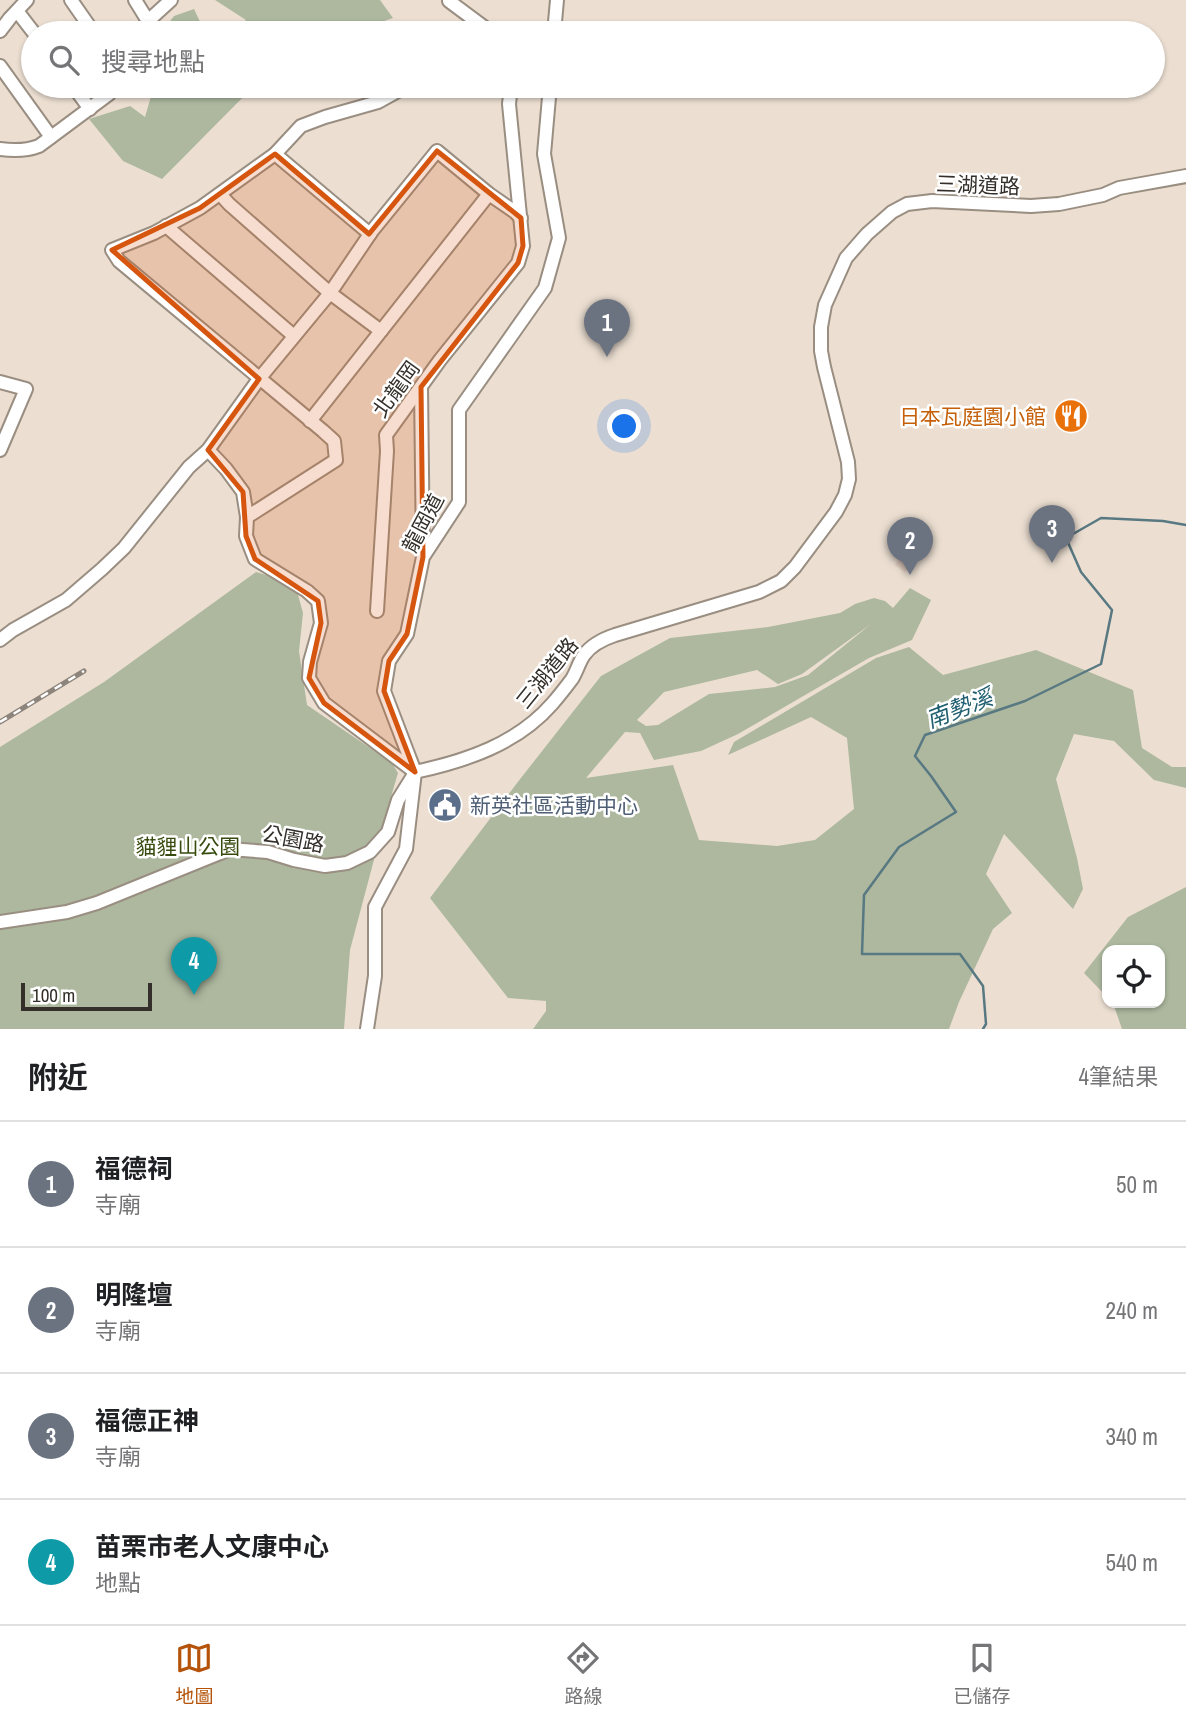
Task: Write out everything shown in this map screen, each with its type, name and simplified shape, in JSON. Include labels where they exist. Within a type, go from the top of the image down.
[{"type":"street","points":[[0,31],[27,0]]},
{"type":"street","points":[[71,0],[86,21]]},
{"type":"street","points":[[135,0],[148,21],[171,0]]},
{"type":"street","points":[[555,21],[557,0]]},
{"type":"street","points":[[449,1],[474,21]]},
{"type":"street","points":[[17,10],[25,21]]},
{"type":"street","points":[[0,66],[21,95]]},
{"type":"street","points":[[23,98],[51,137]]},
{"type":"street","points":[[82,98],[90,109]]},
{"type":"street","points":[[0,149],[13,151],[39,146],[104,98]]},
{"type":"street","points":[[247,516],[336,460],[334,442],[119,261],[112,250],[200,208],[275,154],[301,126],[385,98]]},
{"type":"street","name":"北龍岡","points":[[377,611],[386,435],[519,263],[523,246],[510,98]]},
{"type":"street","name":"龍岡道","points":[[367,1029],[375,976],[375,907],[406,849],[415,772],[384,691],[389,661],[407,634],[423,556],[459,502],[459,410],[545,288],[556,251],[559,238],[544,154],[549,98]]},
{"type":"street","points":[[0,640],[66,600],[124,548],[189,467],[208,450],[260,379],[330,293],[370,234],[437,151],[521,218]]},
{"type":"street","points":[[275,154],[370,234]]},
{"type":"street","name":"三湖道路","points":[[415,772],[478,755],[520,733],[552,703],[573,677],[585,654],[599,641],[759,592],[780,581],[795,566],[836,512],[845,495],[849,479],[848,462],[821,351],[825,305],[846,258],[867,234],[892,212],[907,204],[932,201],[1031,206],[1064,202],[1103,195],[1119,188],[1186,176]]},
{"type":"street","points":[[220,194],[330,293],[382,331]]},
{"type":"street","points":[[310,421],[489,194]]},
{"type":"street","points":[[166,226],[294,336]]},
{"type":"street","points":[[0,382],[26,389],[0,450]]},
{"type":"street","points":[[421,387],[423,556]]},
{"type":"street","points":[[208,450],[243,492],[247,516],[246,536],[255,559],[307,591],[318,601],[321,623],[310,662],[309,678],[324,703],[415,772]]},
{"type":"street","name":"公園路","points":[[0,922],[67,912],[97,903],[230,849],[268,852],[325,866],[347,863],[370,852],[388,832],[398,800],[415,772]]},
{"type":"highlighted area","points":[[437,151],[521,218],[523,246],[518,263],[421,387],[423,557],[407,634],[389,661],[384,691],[415,772],[324,703],[309,678],[321,623],[318,601],[255,559],[246,536],[243,492],[208,450],[259,379],[112,250],[200,208],[275,154],[369,234]]},
{"type":"shaded area","points":[[919,531],[931,539],[905,572],[895,565]]},
{"type":"green space","points":[[215,0],[380,0],[393,18],[384,21],[246,20]]},
{"type":"green space","points":[[194,9],[200,21],[170,21],[174,16]]},
{"type":"green space","points":[[151,98],[242,98],[162,179],[123,161],[89,119],[130,106],[145,117]]},
{"type":"green space","name":"貓貍山公園","points":[[256,572],[295,584],[303,613],[299,651],[307,705],[392,763],[398,773],[350,950],[344,1029],[0,1029],[0,747],[104,682]]},
{"type":"green space","points":[[910,588],[931,600],[912,640],[869,658],[738,734],[701,751],[654,760],[640,733],[625,732],[586,778],[673,765],[699,840],[777,846],[815,840],[854,809],[847,738],[811,717],[728,755],[734,742],[876,658],[909,647],[943,675],[1036,650],[1133,690],[1142,748],[1172,767],[1186,767],[1186,788],[1154,780],[1114,741],[1074,734],[1056,779],[1083,889],[1073,909],[1004,834],[986,874],[1012,913],[993,929],[949,1029],[533,1029],[546,1011],[546,1001],[508,998],[430,898],[601,676],[670,638],[768,627],[840,613],[855,604],[874,598],[885,601],[893,608]],"holes":[[[871,624],[808,675],[775,687],[709,694],[658,725],[646,726],[637,720],[664,692],[757,670],[778,684],[802,674]]]},
{"type":"green space","points":[[1186,887],[1186,1029],[1122,1029],[1115,1008],[1165,1008],[1165,945],[1106,945],[1128,917]]},
{"type":"green space","points":[[1102,950],[1102,992],[1084,973]]},
{"type":"waterway","name":"南勢溪","points":[[983,1029],[986,1024],[983,986],[960,954],[862,954],[864,895],[899,847],[956,812],[915,756],[925,735],[1025,701],[1101,664],[1112,610],[1081,572],[1066,538],[1101,518],[1186,525]]},
{"type":"railway","points":[[0,722],[84,671]]},
{"type":"place","name":"福德祠","points":[[607,357]]},
{"type":"place","name":"日本瓦庭園小館","points":[[1071,416]]},
{"type":"place","name":"福德正神","points":[[1052,563]]},
{"type":"place","name":"明隆壇","points":[[910,575]]},
{"type":"place","name":"新英社區活動中心","points":[[445,805]]},
{"type":"place","name":"苗栗市老人文康中心","points":[[194,995]]}]
